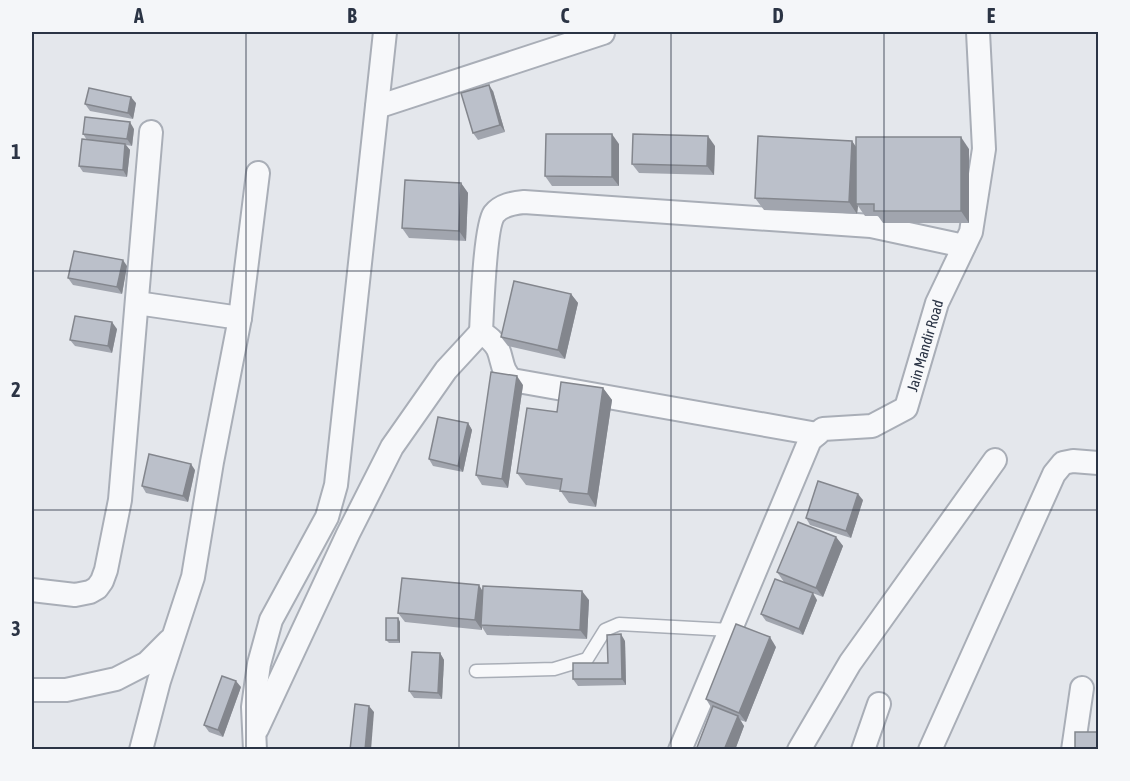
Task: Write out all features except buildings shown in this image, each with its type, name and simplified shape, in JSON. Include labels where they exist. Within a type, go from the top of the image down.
[{"type":"street","points":[[255,742],[253,707],[259,664],[271,620],[327,517],[336,485],[385,32]]},
{"type":"street","points":[[376,107],[607,32]]},
{"type":"street","name":"Jain Mandir Road","points":[[817,434],[823,429],[872,426],[906,408],[937,303],[971,232],[984,149],[978,32]]},
{"type":"street","points":[[32,590],[75,595],[90,592],[97,588],[106,570],[120,500],[151,132]]},
{"type":"street","points":[[141,750],[159,681],[193,577],[212,462],[240,318],[258,173]]},
{"type":"street","points":[[255,742],[348,534],[392,447],[446,370],[481,332],[490,225],[493,215],[502,207],[524,202],[871,226],[964,246]]},
{"type":"street","points":[[137,303],[240,318]]},
{"type":"street","points":[[481,332],[490,338],[498,349],[506,374],[512,380],[817,434]]},
{"type":"street","points":[[680,750],[810,440],[817,434]]},
{"type":"street","points":[[799,750],[850,663],[995,460]]},
{"type":"street","points":[[930,750],[1054,474],[1063,463],[1073,461],[1098,463]]},
{"type":"street","points":[[32,690],[66,690],[116,680],[147,663],[174,636]]},
{"type":"street","points":[[1073,750],[1082,688]]},
{"type":"street","points":[[863,750],[879,704]]},
{"type":"lane","points":[[476,670],[554,669],[587,659],[605,630],[618,624],[730,630]]}]
